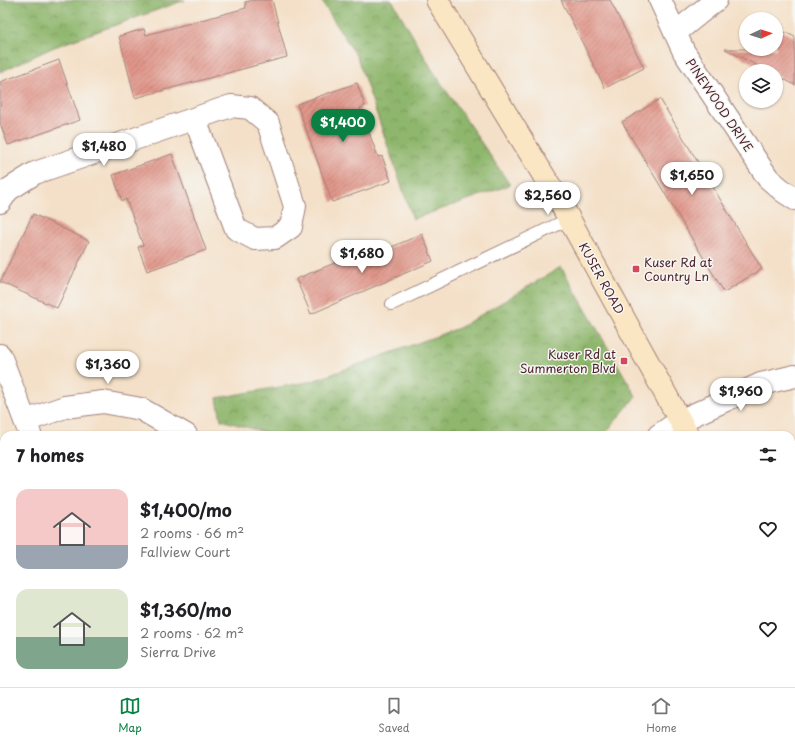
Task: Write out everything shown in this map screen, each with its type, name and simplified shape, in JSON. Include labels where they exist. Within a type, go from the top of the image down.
[{"type":"street","name":"KUSER ROAD","points":[[437,0],[569,219],[684,428]]},
{"type":"street","name":"PINEWOOD DRIVE","points":[[660,0],[684,52],[768,178],[783,192],[795,199]]},
{"type":"street","points":[[675,33],[716,0]]},
{"type":"street","points":[[0,202],[8,190],[35,172],[231,106],[250,108],[268,123],[295,206],[291,227],[275,238],[255,240],[236,229],[195,119]]},
{"type":"street","points":[[0,354],[6,391],[28,428],[65,407],[102,402],[141,409],[179,431]]},
{"type":"street","points":[[673,431],[684,428],[761,384],[787,376],[795,376]]},
{"type":"lane","points":[[392,304],[569,219]]},
{"type":"green space","points":[[0,0],[185,0],[54,47],[0,72]]},
{"type":"green space","points":[[321,0],[392,0],[433,71],[510,185],[413,219],[357,57]]},
{"type":"green space","points":[[561,267],[636,396],[607,431],[260,431],[221,420],[217,398],[313,381],[459,328]]},
{"type":"building","points":[[254,0],[272,0],[287,57],[135,98],[119,36],[144,29],[146,35],[246,8],[245,2]]},
{"type":"building","points":[[561,0],[610,0],[644,68],[605,88]]},
{"type":"building","points":[[783,31],[795,37],[795,85],[783,79],[783,64],[754,64],[725,49],[739,49],[739,56],[783,56]]},
{"type":"building","points":[[59,60],[80,120],[8,145],[0,123],[0,82]]},
{"type":"building","points":[[357,83],[365,106],[360,108],[378,157],[382,156],[391,181],[332,202],[297,104]]},
{"type":"building","points":[[660,99],[762,269],[724,292],[622,122]]},
{"type":"building","points":[[172,154],[206,250],[147,271],[138,247],[143,245],[126,199],[122,201],[113,175]]},
{"type":"building","points":[[33,214],[89,241],[57,308],[0,282]]},
{"type":"building","points":[[422,234],[433,261],[311,314],[296,279],[349,257],[352,264]]},
{"type":"place","name":"Kuser Rd at Country Ln","points":[[636,269]]},
{"type":"place","name":"Kuser Rd at Summerton Blvd","points":[[624,361]]}]
